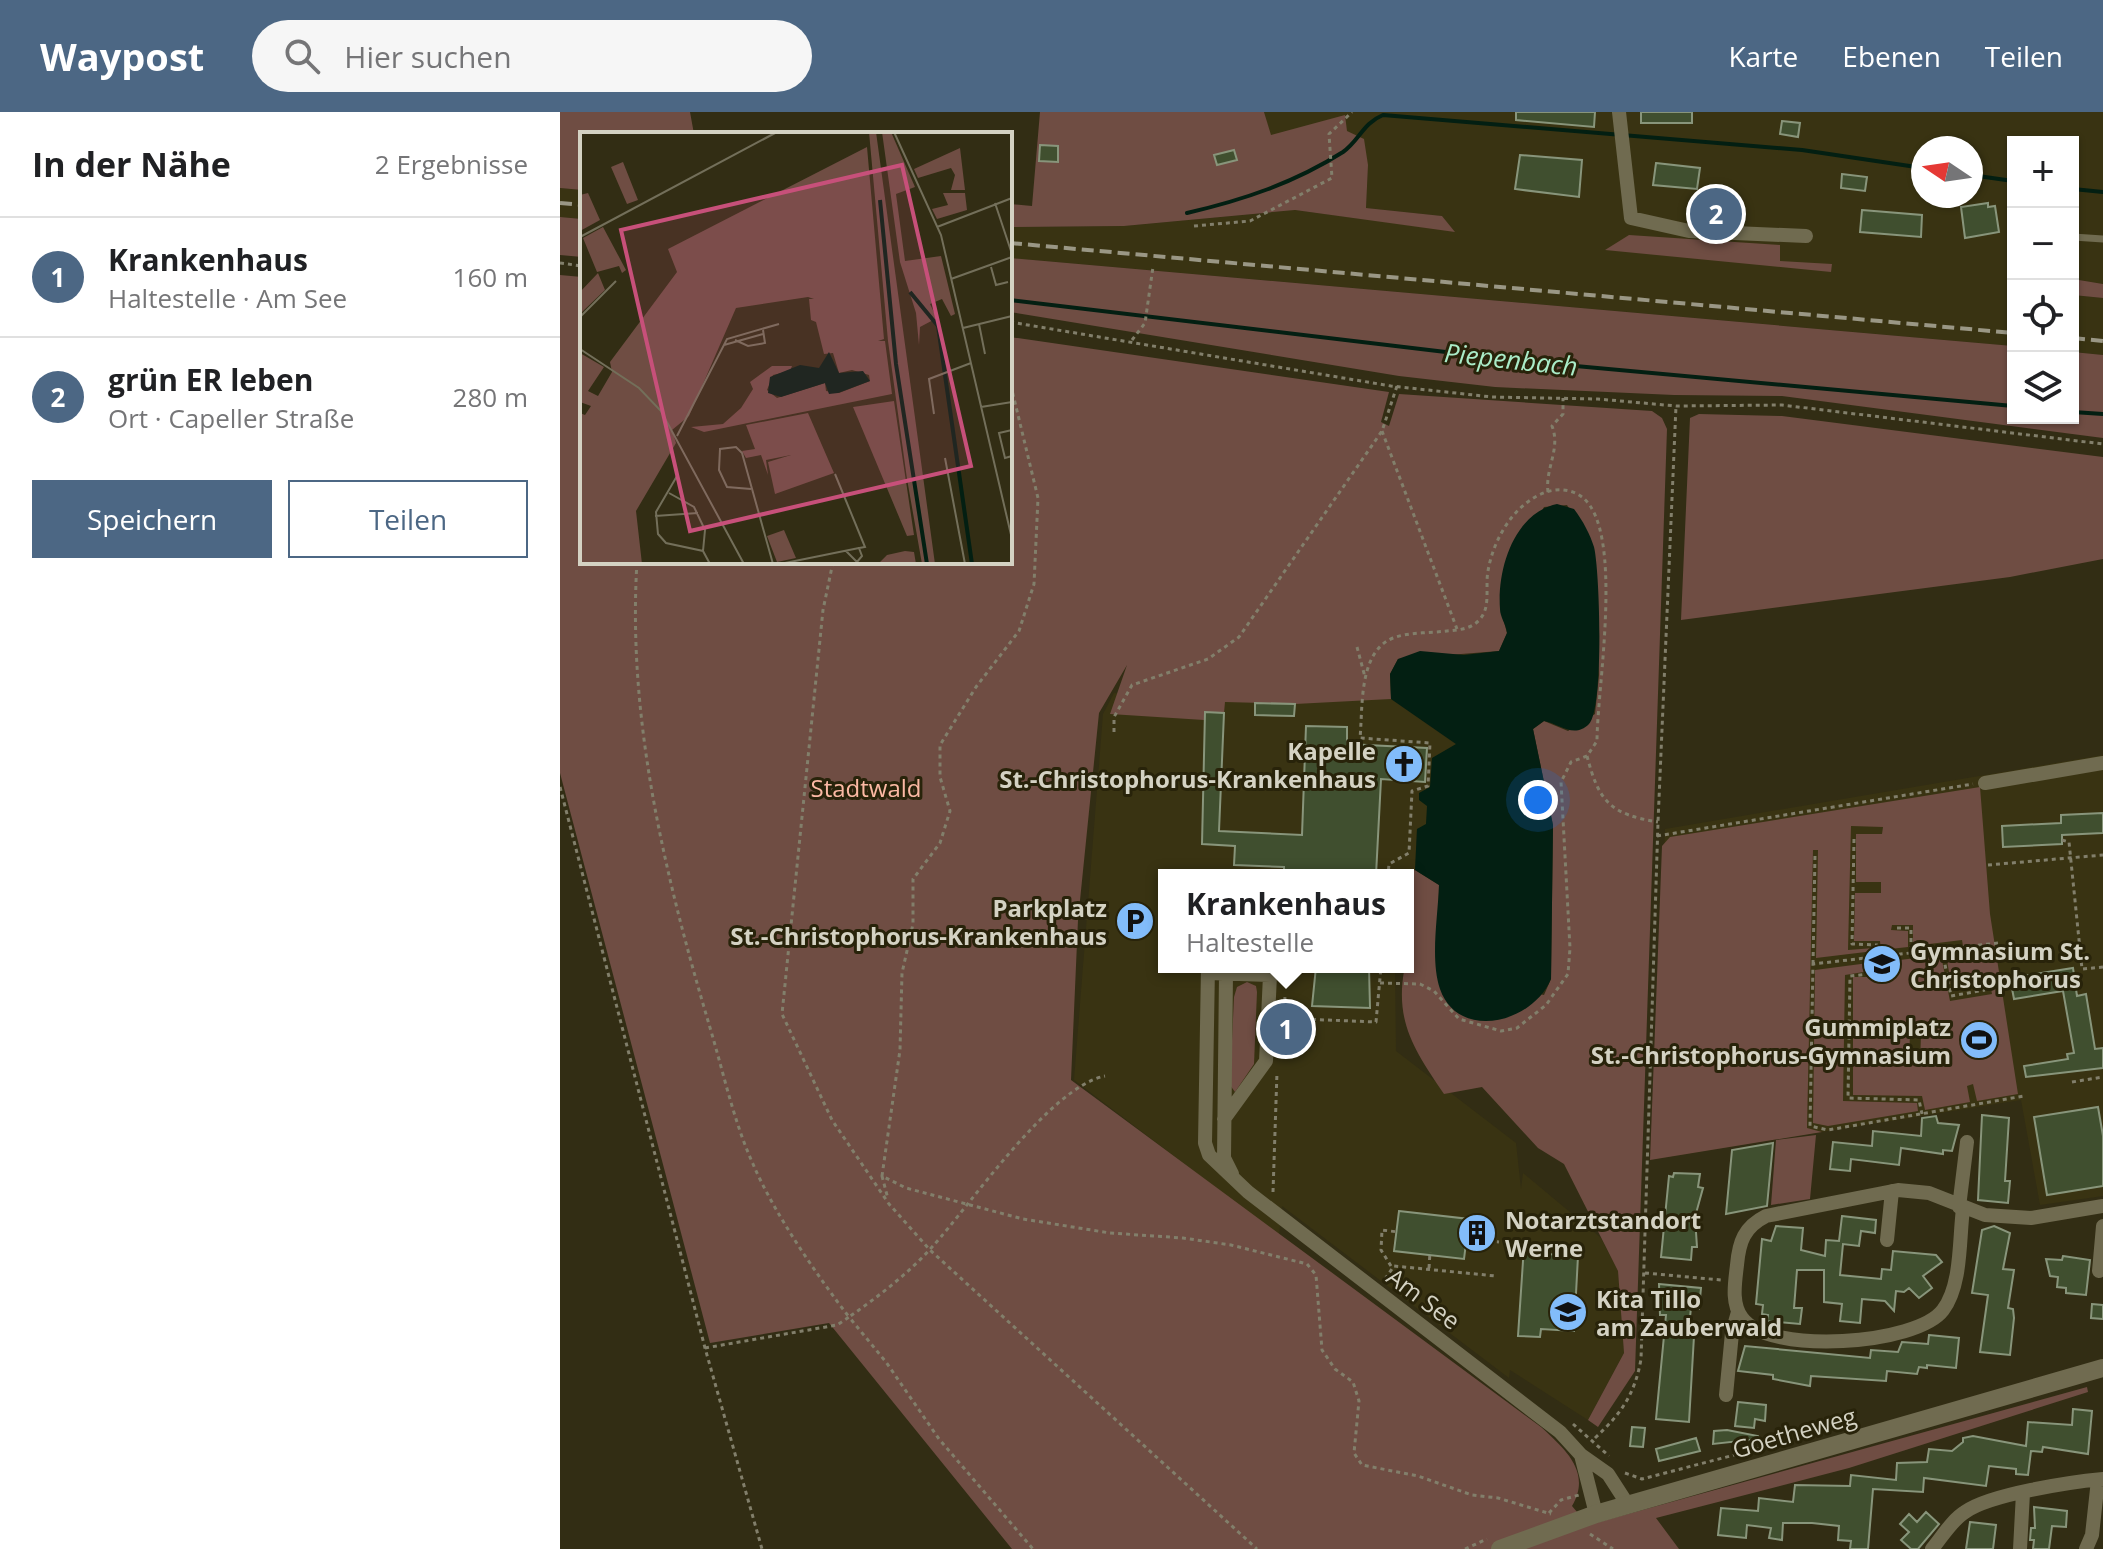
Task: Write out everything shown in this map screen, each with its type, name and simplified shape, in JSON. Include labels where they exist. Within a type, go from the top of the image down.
[{"type":"street","points":[[1619,112],[1631,218],[1689,231],[1806,236]]},
{"type":"street","points":[[1985,783],[2103,763]]},
{"type":"street","name":"Am See","points":[[1208,973],[1205,1143],[1209,1155],[1236,1181],[1560,1432],[1581,1455],[1612,1469],[1628,1505]]},
{"type":"street","name":"Am See","points":[[1222,973],[1270,975],[1266,1061],[1224,1119]]},
{"type":"street","points":[[1226,974],[1224,1158],[1236,1181]]},
{"type":"street","points":[[1738,1312],[1744,1321],[1765,1334],[1837,1343],[1927,1322],[1945,1309],[1952,1293],[1967,1142]]},
{"type":"street","points":[[1887,1240],[1892,1191]]},
{"type":"street","points":[[1726,1395],[1738,1312],[1735,1281],[1739,1244],[1755,1221],[1782,1212],[1892,1191],[1929,1193],[1985,1215],[2031,1218],[2103,1206]]},
{"type":"street","points":[[2099,1271],[2103,1226]]},
{"type":"street","name":"Goetheweg","points":[[1498,1542],[2103,1368]]},
{"type":"street","name":"Am See","points":[[1581,1455],[1596,1514]]},
{"type":"street","points":[[1932,1549],[1962,1513],[2023,1493],[2101,1479],[2092,1535],[2086,1549]]},
{"type":"street","points":[[2020,1549],[2023,1493]]},
{"type":"lane","points":[[2079,237],[2103,239]]},
{"type":"path","points":[[1194,226],[1250,221],[1332,178],[1329,134],[1352,112]]},
{"type":"path","points":[[560,263],[580,266]]},
{"type":"path","points":[[1132,340],[1145,323],[1153,267]]},
{"type":"path","points":[[1012,322],[1397,386],[1492,397],[1563,398],[1676,406],[1782,405],[2103,444]]},
{"type":"path","points":[[1114,732],[1114,717],[1132,685],[1208,659],[1239,637],[1382,431],[1397,386]]},
{"type":"path","points":[[889,1204],[882,1176],[900,1050],[900,988],[913,924],[913,879],[940,843],[950,811],[940,777],[940,745],[976,687],[1019,631],[1034,584],[1038,498],[1012,390]]},
{"type":"path","points":[[1548,492],[1549,469],[1558,441],[1552,426],[1563,414],[1563,398]]},
{"type":"path","points":[[1593,1439],[1613,1422],[1636,1386],[1643,1344],[1657,836],[1676,406]]},
{"type":"path","points":[[1382,431],[1457,630]]},
{"type":"path","points":[[1380,983],[1420,984],[1434,991],[1459,1019],[1501,1031],[1517,1028],[1546,1005],[1568,974],[1570,948],[1561,782],[1571,762],[1587,756],[1597,741],[1606,550],[1601,528],[1583,498],[1568,490],[1548,492],[1525,504],[1503,529],[1488,571],[1483,616],[1469,627],[1391,639],[1376,652],[1365,677],[1360,738],[1430,743],[1428,786],[1412,791],[1409,853],[1389,864],[1389,869]]},
{"type":"path","points":[[637,564],[634,611],[641,704],[666,871],[687,951],[753,1165],[816,1273],[886,1362],[939,1439],[1033,1549]]},
{"type":"path","points":[[833,564],[823,610],[782,1014],[832,1120],[889,1204],[930,1250],[1257,1549]]},
{"type":"path","points":[[1357,647],[1365,677]]},
{"type":"path","points":[[1587,756],[1601,798],[1616,810],[1658,822]]},
{"type":"path","points":[[1657,836],[1985,783]]},
{"type":"path","points":[[560,787],[705,1348],[762,1549]]},
{"type":"path","points":[[1854,839],[1852,944],[1877,945],[1880,973],[1850,976],[1848,1098],[1919,1100],[1922,1114]]},
{"type":"path","points":[[2062,840],[2069,842],[2082,969],[2103,967]]},
{"type":"path","points":[[1815,855],[1810,1126],[1828,1130],[2024,1096]]},
{"type":"path","points":[[1988,865],[2103,855]]},
{"type":"path","points":[[1897,928],[1911,928],[1911,953]]},
{"type":"path","points":[[1813,964],[1998,943]]},
{"type":"path","points":[[1942,949],[1951,996],[1985,990]]},
{"type":"path","points":[[1284,1006],[1302,1007],[1302,1019],[1376,1022],[1381,973]]},
{"type":"path","points":[[1277,1067],[1271,1191],[1284,1200]]},
{"type":"path","points":[[705,1348],[837,1325],[849,1317],[930,1250],[971,1204],[1002,1159],[1041,1121],[1091,1079],[1105,1076]]},
{"type":"path","points":[[2072,1082],[2103,1077]]},
{"type":"path","points":[[882,1176],[906,1188],[1023,1219],[1110,1233],[1231,1245],[1307,1264],[1316,1275],[1322,1350],[1335,1369],[1353,1382],[1359,1401],[1354,1453],[1362,1465],[1418,1476],[1472,1495],[1498,1498],[1550,1513],[1613,1549]]},
{"type":"path","points":[[1398,1232],[1382,1230],[1381,1250],[1390,1266],[1496,1276]]},
{"type":"path","points":[[1465,1239],[1499,1242]]},
{"type":"path","points":[[1429,1268],[1430,1252]]},
{"type":"path","points":[[1385,1279],[1394,1266]]},
{"type":"path","points":[[1645,1273],[1735,1281]]},
{"type":"path","points":[[1571,1422],[1593,1439],[1612,1469],[1642,1479],[1789,1440]]},
{"type":"path","points":[[1537,1518],[1550,1513],[1561,1500],[1590,1489]]},
{"type":"path","points":[[1465,1549],[1498,1542]]},
{"type":"shaded area","points":[[1264,112],[2103,112],[2103,284],[2079,280],[2079,136],[2007,136],[2007,345],[1012,258],[1012,227],[1124,226],[1295,210],[1454,231],[1442,216],[1366,208],[1368,165],[1270,135]]},
{"type":"shaded area","points":[[560,188],[580,190],[580,219],[560,217]]},
{"type":"shaded area","points":[[2079,296],[2103,298],[2103,355],[2079,353]]},
{"type":"shaded area","points":[[1557,504],[1574,509],[1594,547],[1599,668],[1594,713],[1589,724],[1578,730],[1544,721],[1533,729],[1553,825],[1551,979],[1542,994],[1528,1007],[1512,1016],[1478,1021],[1462,1016],[1449,1005],[1440,989],[1435,951],[1439,885],[1415,870],[1417,829],[1426,824],[1427,806],[1419,800],[1419,793],[1430,787],[1432,758],[1456,744],[1391,699],[1390,674],[1398,659],[1420,651],[1464,655],[1499,651],[1507,633],[1500,612],[1500,593],[1511,545],[1530,519],[1542,509]]},
{"type":"shaded area","points":[[1114,693],[1391,699],[1457,745],[1430,787],[1426,825],[1417,829],[1414,870],[1158,869],[1158,973],[1395,973],[1396,1051],[1516,1143],[1521,1189],[1523,1173],[1601,1238],[1618,1271],[1624,1353],[1588,1420],[1510,1370],[1509,1378],[1282,1206],[1279,1236],[1074,1080],[1103,714]]},
{"type":"shaded area","name":"Gymnasium St. Christophorus","points":[[2103,755],[2103,1196],[2040,1205],[2021,1100],[1654,1159],[1665,829]]},
{"type":"green space","points":[[560,112],[690,112],[694,132],[580,132],[580,190],[560,188]]},
{"type":"green space","points":[[1040,112],[1264,112],[1271,135],[1345,115],[1347,131],[1364,139],[1368,165],[1366,208],[1442,216],[1455,232],[1295,210],[1124,226],[1012,227],[1012,204],[1032,206]]},
{"type":"green space","points":[[560,217],[580,219],[580,257],[560,255]]},
{"type":"green space","points":[[1629,235],[1780,245],[1780,261],[1832,264],[1831,272],[1605,250]]},
{"type":"green space","points":[[1012,258],[2007,345],[2007,424],[2079,424],[2079,353],[2103,355],[2103,438],[1782,396],[1495,387],[1399,376],[1012,312]]},
{"type":"green space","name":"Stadtwald","points":[[560,275],[580,277],[580,564],[1012,564],[1012,337],[1389,392],[1381,422],[1389,426],[1399,394],[1652,411],[1662,418],[1667,429],[1635,1371],[1598,1427],[1588,1420],[1624,1353],[1618,1271],[1564,1164],[1538,1148],[1482,1087],[1444,1094],[1410,1037],[1405,1022],[1402,990],[1404,973],[1414,973],[1415,870],[1439,885],[1437,975],[1544,995],[1551,979],[1553,825],[1533,729],[1544,721],[1568,731],[1595,714],[1599,675],[1594,549],[1567,505],[1544,507],[1502,584],[1500,607],[1507,633],[1499,651],[1398,659],[1390,674],[1391,699],[1295,704],[1225,702],[1224,713],[1207,727],[1204,720],[1110,714],[1127,665],[1099,713],[1078,920],[1071,1080],[1541,1427],[1573,1462],[1579,1482],[1572,1506],[1588,1525],[2087,1387],[2088,1392],[1849,1468],[1656,1518],[1679,1549],[1012,1549],[829,1323],[710,1343],[560,773]]},
{"type":"green space","points":[[2079,280],[2103,284],[2103,298],[2079,296]]},
{"type":"green space","points":[[1699,414],[1782,416],[2103,457],[2103,559],[2010,577],[1681,620],[1690,418]]},
{"type":"green space","name":"Gymnasium St. Christophorus","points":[[1980,787],[1990,914],[2018,1094],[1977,1101],[1973,1084],[1967,1086],[1970,1102],[1925,1110],[1922,1096],[1853,1095],[1853,977],[1884,977],[1883,962],[1941,955],[1950,1001],[1992,994],[1990,983],[1952,990],[1946,954],[1964,952],[1962,940],[1913,946],[1913,925],[1892,925],[1891,930],[1908,931],[1908,947],[1881,950],[1880,941],[1854,941],[1855,893],[1881,893],[1881,882],[1856,882],[1856,834],[1882,834],[1883,827],[1851,826],[1848,950],[1874,948],[1874,951],[1816,958],[1818,850],[1813,850],[1807,1128],[1822,1132],[1650,1160],[1662,846],[1670,837]],"holes":[[[1910,1033],[1921,1034],[1920,1065],[1909,1064]]]},
{"type":"green space","points":[[1876,962],[1876,970],[1845,975],[1843,1101],[1917,1103],[1918,1111],[1828,1126],[1813,1123],[1815,970]]},
{"type":"green space","points":[[1247,982],[1256,986],[1257,992],[1254,1064],[1235,1092],[1230,1085],[1234,997],[1237,987]]},
{"type":"green space","points":[[1816,1135],[1810,1199],[1771,1205],[1776,1140]]},
{"type":"building","points":[[1516,112],[1595,112],[1594,127],[1516,120]]},
{"type":"building","points":[[1641,112],[1692,112],[1692,123],[1641,123]]},
{"type":"building","points":[[1782,121],[1800,123],[1798,137],[1780,134]]},
{"type":"building","points":[[1040,145],[1058,146],[1058,162],[1039,161]]},
{"type":"building","points":[[1234,150],[1237,160],[1217,165],[1214,155]]},
{"type":"building","points":[[1520,155],[1582,160],[1579,197],[1515,189]]},
{"type":"building","points":[[1656,163],[1700,168],[1697,189],[1653,185]]},
{"type":"building","points":[[1842,174],[1867,177],[1865,191],[1841,188]]},
{"type":"building","points":[[1699,203],[1735,207],[1734,223],[1697,221]]},
{"type":"building","points":[[1983,204],[1995,206],[1999,232],[1965,238],[1961,208],[1983,208]]},
{"type":"building","points":[[1862,210],[1922,215],[1921,237],[1860,232]]},
{"type":"building","points":[[1255,703],[1295,704],[1294,716],[1255,715]]},
{"type":"building","points":[[1205,712],[1224,713],[1219,831],[1302,835],[1306,726],[1347,727],[1347,744],[1427,748],[1425,782],[1381,779],[1376,869],[1284,869],[1234,865],[1235,846],[1202,844]]},
{"type":"building","points":[[2103,813],[2103,833],[2062,835],[2062,844],[2003,847],[2002,826],[2061,823],[2061,815]]},
{"type":"building","points":[[2073,968],[2077,996],[2086,994],[2095,1049],[2103,1048],[2103,1068],[2026,1077],[2024,1066],[2068,1059],[2067,1054],[2074,1053],[2063,991],[2014,999],[2010,978]]},
{"type":"building","points":[[1315,973],[1369,973],[1370,1008],[1312,1006]]},
{"type":"building","points":[[2098,1107],[2103,1136],[2103,1186],[2047,1195],[2034,1117]]},
{"type":"building","points":[[1982,1115],[2009,1118],[2005,1181],[2010,1181],[2008,1203],[1978,1200]]},
{"type":"building","points":[[1936,1116],[1938,1123],[1959,1125],[1952,1151],[1943,1150],[1943,1154],[1901,1148],[1899,1165],[1851,1159],[1850,1171],[1830,1169],[1833,1142],[1872,1146],[1873,1131],[1921,1136],[1922,1118]]},
{"type":"building","points":[[1773,1143],[1767,1206],[1726,1214],[1732,1150]]},
{"type":"building","points":[[1674,1173],[1700,1174],[1698,1187],[1703,1188],[1695,1217],[1697,1247],[1692,1247],[1691,1260],[1661,1257],[1669,1176],[1673,1177]]},
{"type":"building","points":[[1399,1211],[1469,1219],[1464,1259],[1394,1251]]},
{"type":"building","points":[[1842,1216],[1876,1220],[1875,1233],[1861,1231],[1859,1246],[1843,1244],[1840,1275],[1881,1279],[1882,1269],[1891,1270],[1893,1251],[1936,1255],[1942,1262],[1923,1276],[1932,1288],[1919,1298],[1909,1288],[1904,1292],[1896,1291],[1894,1311],[1885,1301],[1862,1299],[1860,1323],[1840,1321],[1842,1304],[1824,1302],[1824,1270],[1797,1270],[1794,1308],[1802,1308],[1800,1324],[1767,1321],[1768,1315],[1762,1314],[1763,1305],[1756,1304],[1762,1239],[1771,1241],[1776,1226],[1803,1228],[1801,1250],[1825,1256],[1826,1240],[1839,1241]]},
{"type":"building","points":[[1994,1226],[2010,1233],[2003,1269],[2014,1270],[2008,1308],[2013,1309],[2014,1318],[2010,1355],[1980,1352],[1988,1295],[1972,1293],[1982,1230]]},
{"type":"building","points":[[1524,1246],[1546,1248],[1546,1254],[1578,1256],[1574,1331],[1541,1329],[1540,1337],[1518,1336]]},
{"type":"building","points":[[2063,1256],[2090,1260],[2086,1295],[2066,1293],[2066,1288],[2057,1287],[2058,1277],[2050,1276],[2046,1259],[2062,1260]]},
{"type":"building","points":[[1659,1284],[1701,1288],[1699,1309],[1691,1308],[1688,1335],[1694,1336],[1689,1422],[1656,1419],[1666,1315],[1660,1315]]},
{"type":"building","points":[[2092,1304],[2103,1305],[2103,1319],[2091,1318]]},
{"type":"building","points":[[1929,1335],[1959,1338],[1956,1368],[1927,1365],[1927,1368],[1919,1367],[1917,1374],[1887,1371],[1886,1381],[1811,1376],[1810,1386],[1773,1379],[1773,1375],[1738,1371],[1745,1346],[1870,1358],[1871,1350],[1898,1352],[1902,1342],[1928,1344]]},
{"type":"building","points":[[1738,1402],[1766,1405],[1765,1421],[1755,1419],[1754,1428],[1735,1426]]},
{"type":"building","points":[[2073,1409],[2092,1411],[2088,1454],[2043,1447],[2042,1452],[2031,1451],[2028,1475],[2016,1474],[2016,1469],[1989,1466],[1986,1486],[1924,1478],[1923,1492],[1873,1489],[1868,1549],[1850,1549],[1851,1541],[1838,1540],[1839,1526],[1812,1523],[1783,1523],[1782,1540],[1769,1538],[1771,1528],[1747,1525],[1746,1538],[1718,1535],[1721,1508],[1758,1511],[1759,1498],[1793,1502],[1795,1485],[1850,1486],[1851,1475],[1896,1480],[1897,1463],[1927,1462],[1929,1449],[1952,1451],[1963,1442],[1963,1438],[1973,1436],[2026,1446],[2028,1422],[2072,1425]]},
{"type":"building","points":[[1632,1427],[1645,1428],[1643,1447],[1630,1446]]},
{"type":"building","points":[[1727,1430],[1758,1436],[1759,1439],[1713,1444],[1714,1431]]},
{"type":"building","points":[[1696,1438],[1700,1451],[1659,1461],[1656,1449]]},
{"type":"building","points":[[2034,1507],[2067,1511],[2066,1527],[2052,1526],[2049,1549],[2033,1549],[2034,1540],[2030,1540],[2031,1528],[2035,1528]]},
{"type":"building","points":[[1926,1512],[1939,1524],[1918,1549],[1911,1549],[1901,1540],[1909,1532],[1900,1524],[1909,1514],[1917,1522]]},
{"type":"building","points":[[1970,1522],[1996,1525],[1993,1549],[1966,1549]]},
{"type":"waterway","points":[[1187,213],[1248,196],[1306,173],[1343,152],[1376,118],[1383,115],[1802,150],[1911,166]]},
{"type":"waterway","points":[[1983,177],[2007,180]]},
{"type":"waterway","points":[[2079,190],[2103,192]]},
{"type":"waterway","name":"Piepenbach","points":[[1012,300],[1521,361],[2007,405]]},
{"type":"waterway","name":"Piepenbach","points":[[2079,412],[2103,414]]},
{"type":"railway","points":[[560,203],[580,205]]},
{"type":"railway","points":[[1012,243],[2007,332]]},
{"type":"railway","points":[[2079,339],[2103,341]]},
{"type":"place","name":"grün ER leben","points":[[1716,214]]},
{"type":"place","name":"Kapelle St.-Christophorus-Krankenhaus","points":[[1404,764]]},
{"type":"place","name":"Parkplatz St.-Christophorus-Krankenhaus","points":[[1135,921]]},
{"type":"place","name":"Gymnasium St. Christophorus","points":[[1882,964]]},
{"type":"place","name":"Krankenhaus","points":[[1286,1029]]},
{"type":"place","name":"Gummiplatz St.-Christophorus-Gymnasium","points":[[1979,1040]]},
{"type":"place","name":"Notarztstandort Werne","points":[[1477,1233]]},
{"type":"place","name":"Kita Tillo am Zauberwald","points":[[1568,1312]]}]
